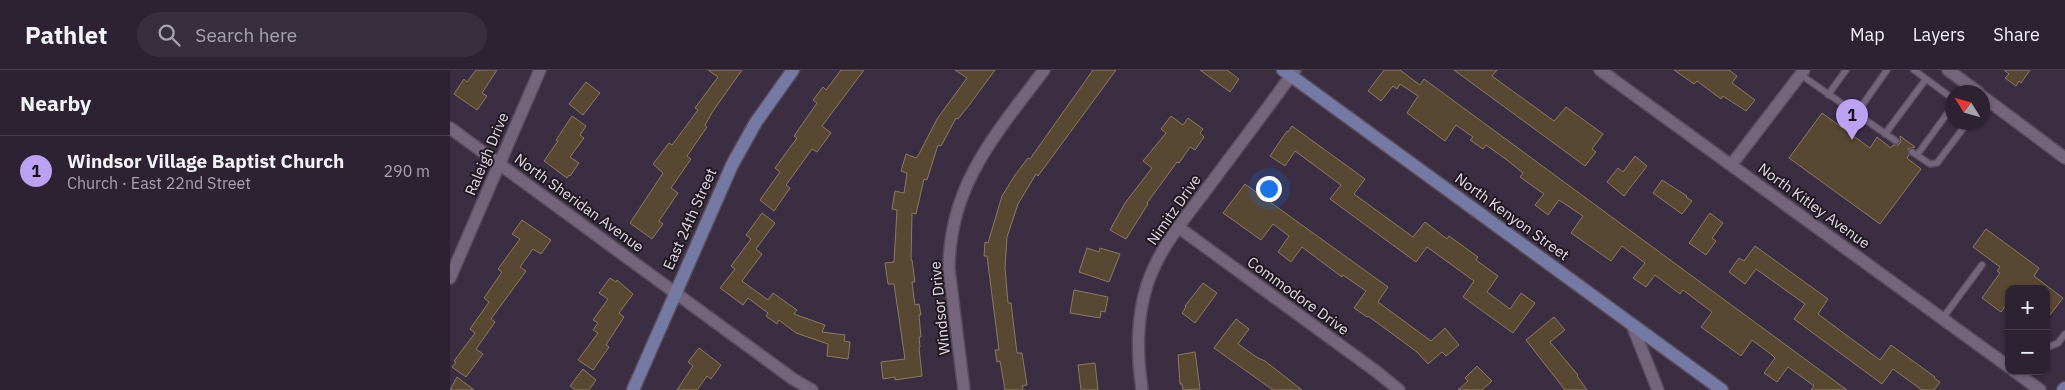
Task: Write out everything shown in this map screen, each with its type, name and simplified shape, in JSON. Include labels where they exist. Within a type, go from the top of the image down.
[{"type":"street","name":"Raleigh Drive","points":[[450,278],[540,70]]},
{"type":"street","name":"East 24th Street","points":[[633,390],[732,165],[760,117],[793,70]]},
{"type":"street","name":"Windsor Drive","points":[[964,390],[949,276],[949,251],[956,215],[967,180],[979,159],[1044,70]]},
{"type":"street","name":"North Kitley Avenue","points":[[1600,70],[1732,164],[2005,364]]},
{"type":"street","points":[[1948,70],[1961,85]]},
{"type":"street","name":"Nimitz Drive","points":[[1142,390],[1138,349],[1141,312],[1147,288],[1156,265],[1178,228],[1290,72]]},
{"type":"street","name":"North Kenyon Street","points":[[1290,72],[1722,390]]},
{"type":"street","points":[[1732,164],[1803,73]]},
{"type":"street","points":[[1990,103],[2065,158]]},
{"type":"street","name":"North Sheridan Avenue","points":[[450,128],[812,390]]},
{"type":"street","name":"Commodore Drive","points":[[1178,228],[1377,372],[1399,390]]},
{"type":"street","points":[[1632,325],[1658,390]]},
{"type":"street","points":[[2020,375],[2040,390]]},
{"type":"lane","points":[[1828,95],[1846,70]]},
{"type":"lane","points":[[1856,114],[1888,70]]},
{"type":"lane","points":[[1914,70],[1945,93]]},
{"type":"lane","points":[[1803,73],[1828,95],[1896,141]]},
{"type":"lane","points":[[1885,134],[1926,78]]},
{"type":"lane","points":[[1945,116],[1914,154],[1930,164],[1937,163],[1962,130]]},
{"type":"lane","points":[[1942,319],[1982,265]]},
{"type":"lane","points":[[2050,346],[2058,343],[2065,334]]},
{"type":"building","points":[[476,70],[497,70],[482,93],[487,96],[477,110],[454,94],[464,79],[467,82]]},
{"type":"building","points":[[708,70],[742,70],[713,111],[705,125],[707,127],[687,156],[691,159],[671,188],[678,193],[659,221],[663,224],[652,239],[630,223],[663,173],[653,164],[669,143],[672,145],[698,110],[695,108],[718,77]]},
{"type":"building","points":[[841,70],[864,70],[822,126],[831,133],[817,152],[812,149],[786,185],[790,188],[774,211],[760,200],[780,172],[775,168],[797,138],[794,136],[817,103],[813,100],[823,87],[826,90]]},
{"type":"building","points":[[955,70],[995,70],[958,119],[956,118],[941,146],[938,145],[927,180],[924,179],[916,214],[912,213],[911,260],[915,282],[912,282],[915,305],[919,304],[921,315],[919,315],[921,337],[919,337],[919,348],[922,376],[895,380],[895,377],[883,379],[881,362],[905,359],[894,284],[888,284],[885,263],[894,262],[897,210],[892,209],[895,191],[904,193],[907,173],[901,171],[906,154],[916,158],[937,119],[967,78]]},
{"type":"building","points":[[1093,70],[1116,70],[1038,176],[1036,174],[1018,204],[1007,237],[1005,268],[1008,303],[1011,303],[1017,353],[1022,353],[1027,385],[1022,386],[1023,390],[1005,390],[1000,361],[997,362],[995,350],[999,350],[987,256],[984,256],[985,242],[988,243],[1002,196],[1015,175],[1028,158],[1030,159]]},
{"type":"building","points":[[1200,70],[1227,70],[1239,79],[1230,92]]},
{"type":"building","points":[[1384,70],[1400,70],[1420,85],[1424,79],[1847,390],[1811,390],[1814,386],[1788,367],[1777,382],[1764,373],[1775,358],[1772,355],[1752,340],[1741,356],[1701,327],[1712,312],[1683,290],[1680,294],[1655,275],[1646,287],[1633,278],[1645,263],[1622,246],[1611,261],[1571,233],[1583,216],[1559,200],[1548,215],[1535,205],[1544,194],[1520,177],[1523,173],[1507,160],[1486,145],[1483,149],[1470,140],[1473,137],[1456,125],[1445,141],[1407,113],[1418,96],[1400,84],[1397,89],[1393,86],[1381,101],[1368,91]]},
{"type":"building","points":[[1454,70],[1497,70],[1492,76],[1554,121],[1566,107],[1603,134],[1592,149],[1596,152],[1585,166]]},
{"type":"building","points":[[1674,70],[1729,70],[1737,76],[1732,83],[1755,100],[1746,111],[1723,96],[1721,99],[1697,81],[1694,84]]},
{"type":"building","points":[[2004,70],[2030,70],[2021,83],[2019,81],[2016,86],[2005,78],[2009,74]]},
{"type":"building","points":[[586,82],[600,93],[583,115],[569,104]]},
{"type":"building","points":[[1822,113],[1870,148],[1877,137],[1891,148],[1893,145],[1898,145],[1901,142],[1900,136],[1915,147],[1908,149],[1909,155],[1907,158],[1921,169],[1880,224],[1789,158]]},
{"type":"building","points":[[572,116],[586,126],[580,135],[584,138],[570,157],[579,163],[567,178],[544,161]]},
{"type":"building","points":[[1171,116],[1183,125],[1188,118],[1203,129],[1200,133],[1204,137],[1195,150],[1190,147],[1179,163],[1177,162],[1147,203],[1126,239],[1110,230],[1125,203],[1152,168],[1143,161],[1166,133],[1161,129]]},
{"type":"building","points":[[1292,126],[1365,179],[1354,194],[1413,237],[1425,222],[1447,239],[1449,236],[1478,257],[1476,260],[1498,276],[1487,292],[1510,309],[1521,293],[1535,303],[1513,333],[1463,297],[1474,281],[1427,247],[1416,262],[1330,199],[1341,185],[1295,151],[1285,166],[1270,156]]},
{"type":"building","points":[[1635,156],[1647,166],[1624,196],[1607,182],[1618,168],[1623,172]]},
{"type":"building","points":[[1662,180],[1692,201],[1682,214],[1653,193]]},
{"type":"building","points":[[1245,184],[1388,287],[1378,302],[1431,341],[1445,328],[1459,345],[1446,356],[1442,352],[1428,364],[1417,352],[1354,308],[1366,291],[1343,275],[1342,277],[1302,247],[1291,262],[1278,252],[1289,236],[1273,224],[1261,240],[1223,213]]},
{"type":"building","points":[[762,213],[775,223],[756,249],[762,254],[742,281],[768,300],[773,293],[797,310],[794,314],[825,325],[822,332],[845,335],[844,341],[850,342],[848,359],[827,356],[828,344],[796,333],[779,320],[777,324],[766,316],[768,313],[748,298],[743,305],[720,288],[735,269],[731,266],[751,239],[746,235]]},
{"type":"building","points":[[1710,213],[1723,223],[1712,238],[1716,241],[1706,255],[1689,243]]},
{"type":"building","points":[[522,220],[551,240],[541,254],[533,249],[520,267],[526,271],[491,319],[495,322],[476,349],[483,354],[466,377],[452,367],[456,362],[454,361],[475,333],[470,329],[489,302],[484,298],[502,272],[498,269],[520,239],[512,234]]},
{"type":"building","points":[[1986,229],[2039,268],[2034,276],[2046,285],[2005,285],[2005,306],[2001,312],[1982,298],[2000,273],[1997,271],[2000,267],[1973,247]]},
{"type":"building","points":[[1755,246],[1828,299],[1818,314],[1880,360],[1891,345],[1940,382],[1934,390],[1922,390],[1893,369],[1882,384],[1794,319],[1805,304],[1756,269],[1745,284],[1729,272],[1739,258],[1744,261]]},
{"type":"building","points":[[1087,248],[1099,252],[1100,248],[1120,254],[1109,282],[1079,272]]},
{"type":"building","points":[[610,278],[616,282],[617,280],[633,294],[619,313],[624,317],[606,345],[609,347],[593,370],[578,360],[598,333],[593,330],[598,323],[593,320],[608,299],[599,293]]},
{"type":"building","points":[[1203,283],[1217,293],[1195,323],[1182,313],[1185,306]]},
{"type":"building","points":[[2050,288],[2063,298],[2050,315]]},
{"type":"building","points":[[1074,290],[1108,297],[1105,312],[1101,311],[1100,318],[1070,313]]},
{"type":"building","points":[[1554,317],[1565,330],[1550,342],[1578,375],[1587,390],[1565,390],[1526,340]]},
{"type":"building","points":[[1236,319],[1249,329],[1238,344],[1265,361],[1302,390],[1273,390],[1214,348]]},
{"type":"building","points":[[699,348],[721,365],[711,379],[707,376],[697,390],[677,390],[693,366],[688,362]]},
{"type":"building","points":[[1195,352],[1200,389],[1183,390],[1182,384],[1180,384],[1178,355]]},
{"type":"building","points":[[1095,363],[1098,390],[1081,390],[1078,365]]},
{"type":"building","points":[[1477,366],[1492,381],[1482,390],[1458,390],[1468,381],[1465,378]]},
{"type":"building","points":[[583,369],[596,380],[589,390],[576,390],[570,386]]},
{"type":"building","points":[[457,377],[474,390],[450,390]]},
{"type":"place","name":"Windsor Village Baptist Church","points":[[1852,140]]}]
